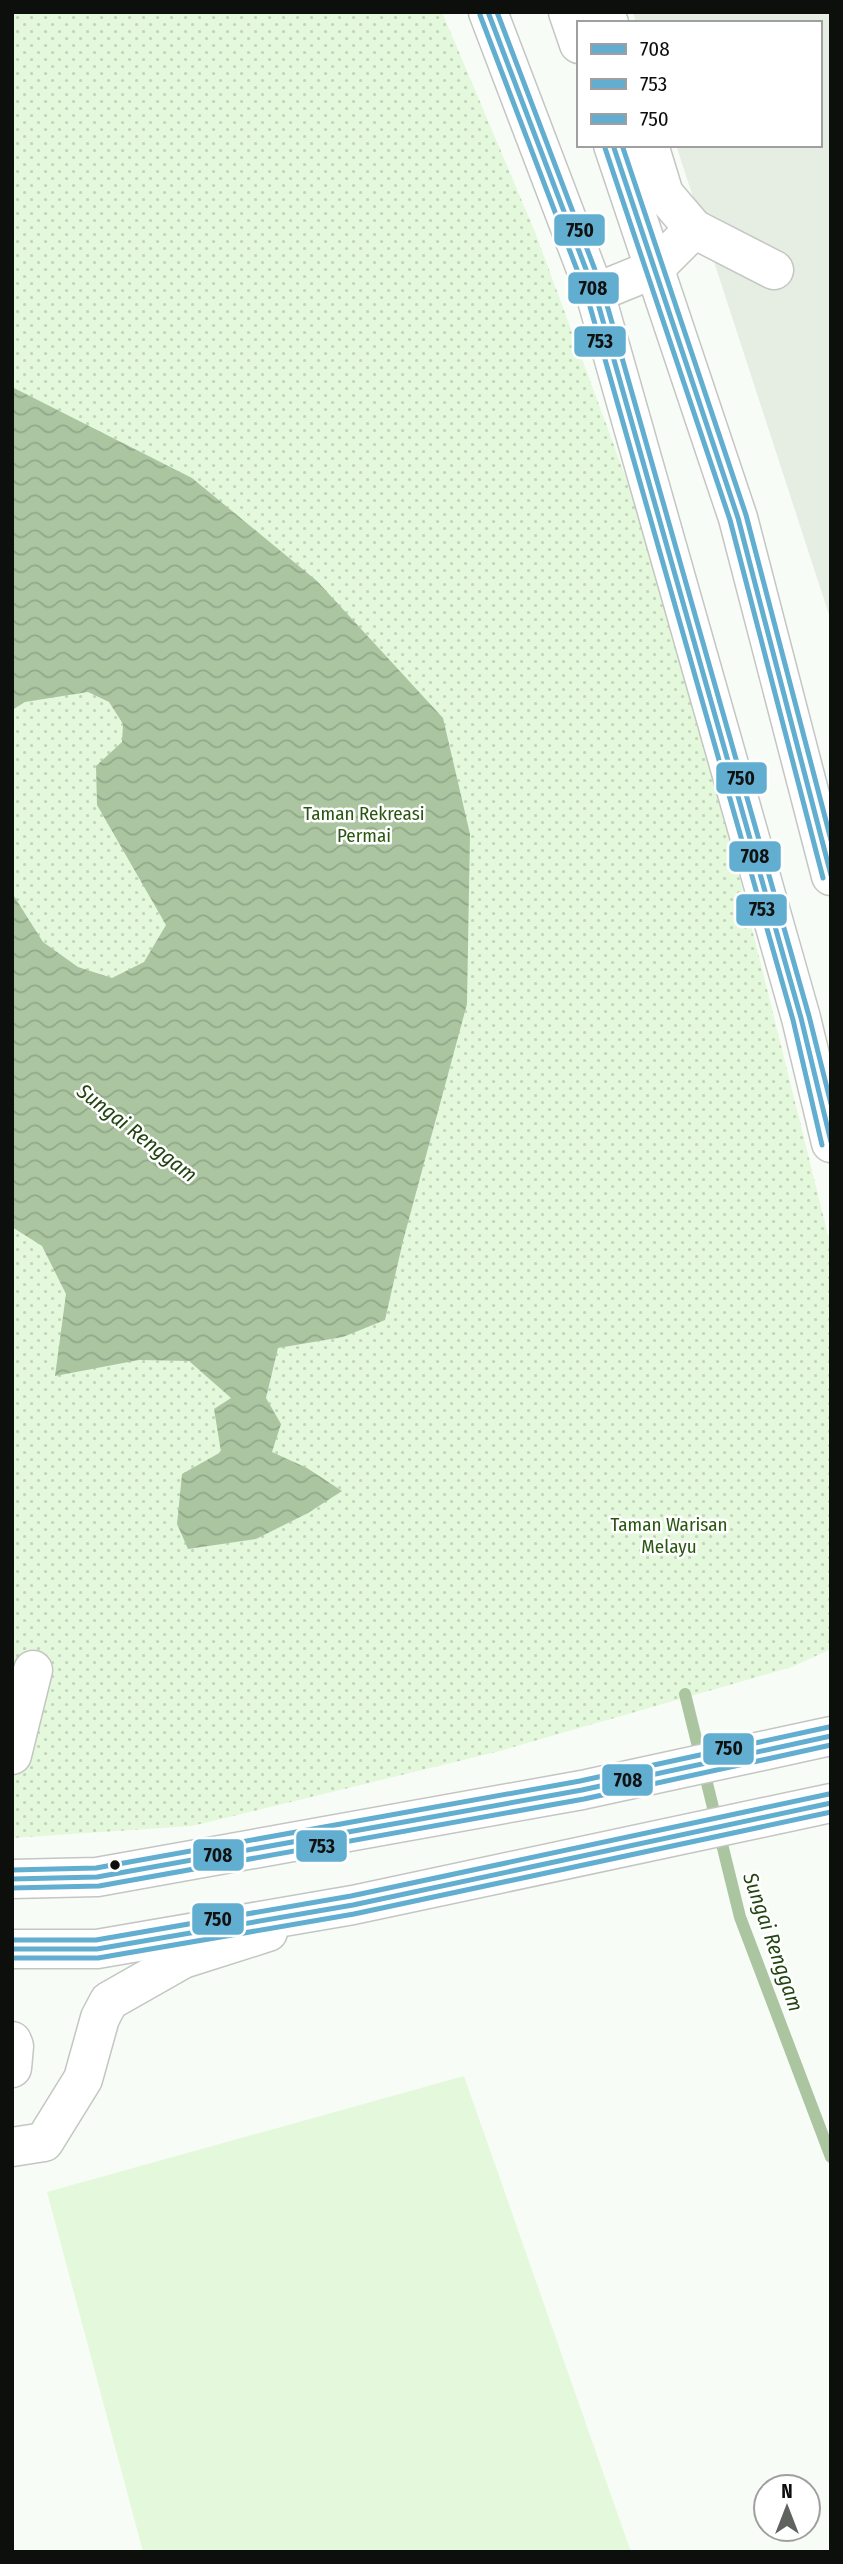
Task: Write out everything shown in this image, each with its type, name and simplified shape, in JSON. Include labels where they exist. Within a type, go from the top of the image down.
[{"type":"main road","points":[[488,12],[595,293],[816,1016],[831,1143]]},
{"type":"main road","points":[[568,12],[577,38]]},
{"type":"main road","points":[[613,147],[738,518],[831,876]]},
{"type":"main road","points":[[650,147],[664,194],[694,229],[774,270]]},
{"type":"main road","points":[[595,293],[654,269],[694,229]]},
{"type":"main road","points":[[12,1755],[33,1670]]},
{"type":"main road","points":[[12,1879],[97,1877],[582,1790],[816,1739]]},
{"type":"main road","points":[[12,1949],[97,1949],[353,1905],[823,1805]]},
{"type":"main road","points":[[12,2147],[44,2142],[83,2079],[100,2018],[108,2001],[183,1959],[353,1905]]},
{"type":"main road","points":[[12,2041],[12,2068]]},
{"type":"shaded area","points":[[633,12],[831,12],[831,621],[677,147],[822,147],[822,21],[635,21]]},
{"type":"green space","name":"Taman Rekreasi Permai","points":[[12,12],[442,12],[535,232],[669,594],[831,1247],[831,1649],[792,1667],[496,1752],[192,1826],[12,1838]]},
{"type":"green space","points":[[464,2076],[631,2552],[143,2552],[47,2192]]},
{"type":"water","points":[[12,387],[192,478],[317,581],[443,718],[470,834],[467,1004],[403,1241],[385,1320],[343,1337],[278,1348],[266,1398],[281,1424],[272,1452],[307,1468],[342,1491],[308,1513],[256,1539],[188,1549],[177,1524],[182,1474],[221,1452],[214,1409],[231,1398],[189,1361],[139,1360],[55,1376],[66,1294],[42,1246],[12,1227],[12,893],[43,942],[78,967],[112,978],[144,962],[166,925],[97,805],[96,766],[122,742],[123,724],[109,702],[88,692],[25,702],[12,710]]},
{"type":"waterway","name":"Sungai Renggam","points":[[685,1694],[740,1917],[831,2157]]},
{"type":"transit line","name":"708","points":[[488,12],[595,293],[801,1018],[831,1142]]},
{"type":"transit line","name":"750","points":[[497,12],[603,291],[809,1016],[831,1104]]},
{"type":"transit line","name":"753","points":[[480,15],[587,296],[793,1020],[822,1145]]},
{"type":"transit line","name":"708","points":[[614,147],[738,518],[831,875]]},
{"type":"transit line","name":"750","points":[[623,147],[746,515],[831,840]]},
{"type":"transit line","name":"753","points":[[605,148],[730,520],[823,878]]},
{"type":"transit line","name":"750","points":[[12,1870],[96,1868],[580,1781],[829,1727]]},
{"type":"transit line","name":"708","points":[[12,1879],[97,1877],[582,1790],[831,1736]]},
{"type":"transit line","name":"753","points":[[12,1888],[99,1886],[584,1799],[831,1745]]},
{"type":"transit line","name":"750","points":[[12,1940],[96,1940],[351,1896],[829,1794]]},
{"type":"transit line","name":"708","points":[[12,1949],[97,1949],[353,1905],[831,1803]]},
{"type":"transit line","name":"753","points":[[12,1958],[98,1958],[354,1914],[831,1812]]},
{"type":"park label","name":"Taman Warisan Melayu","points":[[669,1535]]}]
